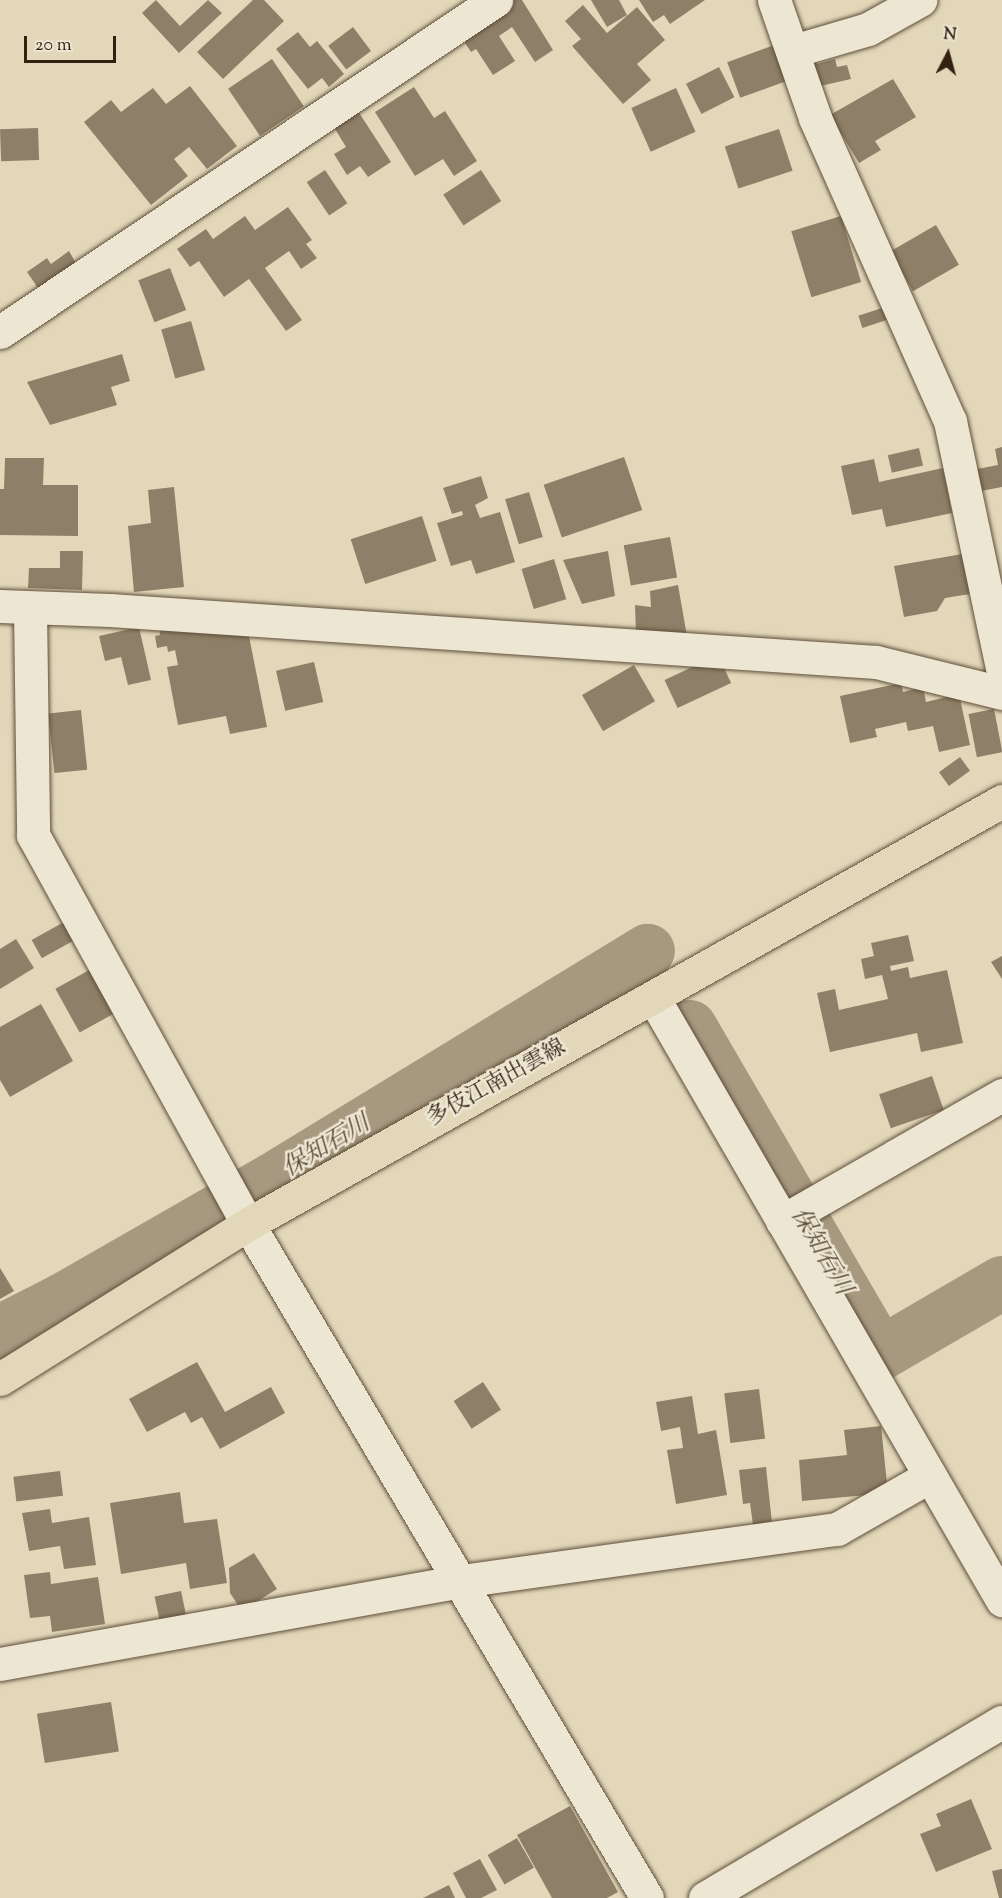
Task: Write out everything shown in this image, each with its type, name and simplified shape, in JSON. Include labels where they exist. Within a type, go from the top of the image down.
[{"type":"main road","name":"多伎江南出雲線","points":[[0,1379],[248,1224],[1002,801]]},
{"type":"street","points":[[0,332],[496,0]]},
{"type":"street","points":[[774,0],[815,118],[950,421],[1002,668]]},
{"type":"street","points":[[793,51],[868,29],[920,0]]},
{"type":"street","points":[[647,1898],[248,1224],[33,835],[15,607],[110,610],[876,662],[1002,693]]},
{"type":"street","points":[[653,997],[1002,1600]]},
{"type":"street","points":[[782,1221],[1002,1095]]},
{"type":"street","points":[[0,1664],[461,1581],[837,1528],[930,1476]]},
{"type":"street","points":[[705,1898],[1002,1722]]},
{"type":"building","points":[[156,0],[180,26],[208,0],[222,13],[179,53],[142,13]]},
{"type":"building","points":[[253,0],[264,0],[284,21],[223,79],[197,52]]},
{"type":"building","points":[[513,0],[522,0],[553,50],[535,62],[512,27],[499,36],[515,61],[493,75],[476,49],[471,52],[459,34]]},
{"type":"building","points":[[591,0],[619,0],[627,15],[607,27]]},
{"type":"building","points":[[639,0],[705,0],[670,24],[664,15],[653,22]]},
{"type":"building","points":[[583,5],[607,33],[637,7],[665,40],[637,64],[651,80],[623,104],[572,46],[581,39],[565,21]]},
{"type":"building","points":[[353,27],[371,51],[346,70],[328,46]]},
{"type":"building","points":[[298,32],[310,47],[317,41],[344,74],[329,87],[322,78],[308,89],[276,49]]},
{"type":"building","points":[[777,44],[790,80],[740,98],[727,62]]},
{"type":"building","points":[[272,59],[304,106],[260,136],[228,89]]},
{"type":"building","points":[[835,59],[837,67],[847,65],[851,79],[820,86],[814,65]]},
{"type":"building","points":[[719,67],[734,97],[701,114],[686,84]]},
{"type":"building","points":[[893,79],[916,117],[875,141],[881,150],[859,163],[830,115]]},
{"type":"building","points":[[190,86],[237,146],[207,169],[189,147],[174,159],[188,176],[151,205],[84,122],[111,100],[121,112],[153,88],[166,104]]},
{"type":"building","points":[[414,87],[434,118],[445,111],[477,161],[454,176],[443,159],[415,176],[375,112]]},
{"type":"building","points":[[676,88],[696,132],[651,152],[631,108]]},
{"type":"building","points":[[356,108],[391,162],[368,177],[360,166],[347,175],[334,154],[346,147],[332,124]]},
{"type":"building","points":[[38,128],[39,160],[1,161],[0,129]]},
{"type":"building","points":[[779,129],[793,171],[738,188],[725,147]]},
{"type":"building","points":[[325,170],[347,203],[329,215],[307,182]]},
{"type":"building","points":[[481,170],[501,201],[463,226],[443,195]]},
{"type":"building","points":[[288,207],[312,240],[306,244],[317,258],[301,269],[289,251],[265,268],[302,320],[286,331],[249,279],[224,297],[199,261],[190,267],[177,249],[206,229],[213,239],[245,216],[255,230]]},
{"type":"building","points":[[841,216],[861,282],[811,297],[791,231]]},
{"type":"building","points":[[936,225],[959,265],[913,291],[890,252]]},
{"type":"building","points":[[69,251],[77,265],[40,291],[27,272],[47,258],[51,264]]},
{"type":"building","points":[[170,268],[186,310],[154,322],[138,280]]},
{"type":"building","points":[[885,307],[889,319],[862,328],[858,316]]},
{"type":"building","points":[[191,321],[205,370],[175,379],[161,330]]},
{"type":"building","points":[[122,354],[130,381],[111,387],[117,405],[50,425],[27,382]]},
{"type":"building","points":[[1002,447],[1002,487],[981,491],[977,469],[998,465],[995,449]]},
{"type":"building","points":[[919,448],[923,466],[892,473],[888,455]]},
{"type":"building","points":[[624,457],[642,510],[562,538],[544,485]]},
{"type":"building","points":[[5,458],[44,458],[43,485],[78,485],[78,536],[0,535],[0,489],[4,489]]},
{"type":"building","points":[[874,459],[879,482],[943,468],[952,513],[886,527],[882,509],[852,515],[841,466]]},
{"type":"building","points":[[481,476],[488,498],[475,505],[480,518],[500,512],[515,562],[476,574],[471,560],[451,566],[437,523],[463,515],[462,511],[452,514],[443,488]]},
{"type":"building","points":[[174,487],[184,587],[134,592],[128,526],[151,523],[148,490]]},
{"type":"building","points":[[529,492],[543,537],[519,544],[505,499]]},
{"type":"building","points":[[422,516],[437,561],[365,584],[351,539]]},
{"type":"building","points":[[670,537],[677,577],[631,586],[624,545]]},
{"type":"building","points":[[60,551],[83,551],[82,590],[28,588],[29,568],[60,568]]},
{"type":"building","points":[[608,551],[615,596],[582,604],[563,560]]},
{"type":"building","points":[[962,554],[970,594],[945,598],[937,611],[904,617],[894,566]]},
{"type":"building","points":[[554,559],[566,599],[534,609],[521,569]]},
{"type":"building","points":[[678,585],[687,636],[636,634],[635,605],[651,607],[650,591]]},
{"type":"building","points":[[159,626],[248,631],[267,727],[230,734],[226,716],[178,725],[167,667],[178,665],[175,650],[168,652],[167,646],[157,648],[155,636],[160,635]]},
{"type":"building","points":[[139,627],[151,680],[128,685],[121,657],[105,661],[99,636]]},
{"type":"building","points":[[718,655],[731,683],[678,708],[665,680]]},
{"type":"building","points":[[314,662],[323,702],[285,711],[276,671]]},
{"type":"building","points":[[634,665],[655,701],[603,731],[582,695]]},
{"type":"building","points":[[901,683],[903,692],[923,687],[926,702],[959,694],[970,745],[939,752],[933,726],[908,731],[906,722],[875,729],[877,737],[850,743],[840,696]]},
{"type":"building","points":[[994,709],[1002,752],[977,757],[968,714]]},
{"type":"building","points":[[81,710],[87,770],[54,773],[48,713]]},
{"type":"building","points":[[960,757],[970,771],[949,786],[939,772]]},
{"type":"building","points":[[64,922],[74,940],[42,958],[32,940]]},
{"type":"building","points":[[908,935],[914,961],[890,966],[891,971],[908,967],[910,978],[947,970],[963,1043],[921,1052],[917,1033],[830,1052],[817,993],[835,989],[839,1010],[888,999],[882,975],[865,979],[861,959],[874,956],[871,943]]},
{"type":"building","points":[[16,939],[34,968],[0,989],[0,949]]},
{"type":"building","points":[[1002,956],[1002,979],[991,962]]},
{"type":"building","points":[[93,968],[117,1012],[80,1033],[55,989]]},
{"type":"building","points":[[41,1004],[73,1061],[10,1097],[0,1080],[0,1027]]},
{"type":"building","points":[[932,1076],[944,1110],[891,1128],[879,1094]]},
{"type":"building","points":[[0,1268],[14,1291],[0,1299]]},
{"type":"building","points":[[197,1362],[225,1412],[271,1387],[285,1413],[220,1449],[202,1417],[191,1423],[185,1412],[147,1432],[129,1399]]},
{"type":"building","points":[[483,1382],[501,1410],[472,1429],[454,1401]]},
{"type":"building","points":[[759,1389],[765,1439],[730,1443],[724,1393]]},
{"type":"building","points":[[692,1396],[698,1434],[716,1430],[727,1495],[676,1504],[667,1450],[683,1448],[680,1427],[661,1431],[656,1402]]},
{"type":"building","points":[[881,1426],[888,1493],[802,1501],[799,1460],[847,1455],[844,1430]]},
{"type":"building","points":[[766,1467],[772,1523],[753,1525],[750,1503],[743,1504],[739,1470]]},
{"type":"building","points":[[60,1471],[63,1496],[16,1502],[13,1477]]},
{"type":"building","points":[[180,1492],[184,1523],[217,1519],[227,1583],[190,1589],[186,1563],[121,1574],[110,1503]]},
{"type":"building","points":[[50,1509],[52,1523],[89,1517],[96,1565],[64,1569],[60,1546],[29,1551],[22,1513]]},
{"type":"building","points":[[254,1553],[277,1589],[242,1611],[230,1593],[229,1568]]},
{"type":"building","points":[[50,1572],[51,1584],[98,1577],[105,1624],[52,1632],[50,1616],[30,1618],[24,1575]]},
{"type":"building","points":[[181,1591],[186,1615],[160,1621],[155,1597]]},
{"type":"building","points":[[111,1702],[119,1751],[45,1763],[37,1714]]},
{"type":"building","points":[[971,1799],[992,1849],[936,1872],[920,1834],[941,1826],[936,1814]]},
{"type":"building","points":[[570,1806],[618,1892],[607,1898],[552,1898],[517,1835]]},
{"type":"building","points":[[517,1838],[534,1867],[505,1884],[488,1855]]},
{"type":"building","points":[[480,1859],[497,1890],[481,1898],[466,1898],[453,1873]]},
{"type":"building","points":[[1002,1869],[1002,1898],[999,1898],[992,1871]]},
{"type":"building","points":[[449,1885],[455,1898],[423,1898]]},
{"type":"waterway","name":"保知石川","points":[[0,1332],[63,1300],[274,1179],[648,951]]},
{"type":"waterway","name":"保知石川","points":[[690,1027],[880,1354],[1002,1283]]}]
